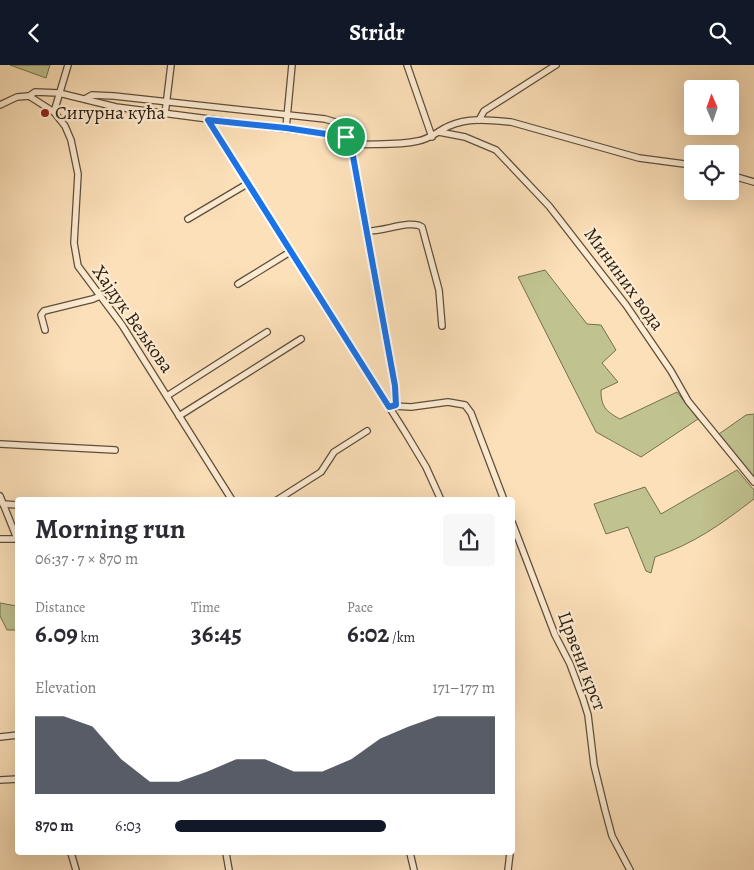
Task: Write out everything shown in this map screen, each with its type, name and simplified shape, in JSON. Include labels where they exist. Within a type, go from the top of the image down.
[{"type":"street","points":[[54,113],[68,65]]},
{"type":"street","points":[[166,113],[172,65]]},
{"type":"street","points":[[286,128],[292,65]]},
{"type":"street","points":[[407,65],[432,137]]},
{"type":"street","points":[[479,120],[480,115],[484,111],[556,65]]},
{"type":"street","points":[[2,102],[21,95],[29,96],[35,92],[59,93],[108,106],[346,137]]},
{"type":"street","points":[[85,99],[98,95],[288,113],[335,122],[342,127],[351,145],[396,391],[396,405]]},
{"type":"street","name":"Хајдук Вељкова","points":[[29,96],[54,113],[65,126],[71,140],[77,167],[75,255],[78,266],[122,325],[230,497]]},
{"type":"street","points":[[208,120],[426,467],[440,497]]},
{"type":"street","points":[[351,145],[404,143],[432,137],[449,126],[479,120],[511,122],[638,158],[684,164]]},
{"type":"street","name":"Мининих вода","points":[[439,132],[465,137],[496,150],[549,206],[626,305],[671,371],[688,401],[754,482]]},
{"type":"street","points":[[739,178],[754,182]]},
{"type":"street","points":[[188,219],[247,184]]},
{"type":"street","points":[[367,231],[378,231],[413,223],[422,227],[439,290],[442,326]]},
{"type":"street","points":[[238,284],[290,252]]},
{"type":"street","points":[[45,330],[40,315],[44,311],[100,296]]},
{"type":"street","points":[[167,395],[267,332]]},
{"type":"street","points":[[179,416],[301,339]]},
{"type":"street","points":[[389,407],[396,405],[411,407],[448,402],[464,405],[471,413],[503,497]]},
{"type":"street","points":[[282,497],[321,472],[334,452],[367,431]]},
{"type":"street","points":[[0,444],[115,450]]},
{"type":"street","points":[[0,496],[15,535]]},
{"type":"street","points":[[3,505],[15,505]]},
{"type":"street","name":"Црвени крст","points":[[515,530],[555,635],[570,664],[583,699],[588,715],[594,765],[612,836],[630,870]]},
{"type":"street","points":[[0,539],[15,540]]},
{"type":"street","points":[[0,737],[15,735]]},
{"type":"street","points":[[0,780],[15,779]]},
{"type":"street","points":[[72,855],[76,870]]},
{"type":"street","points":[[226,855],[229,870]]},
{"type":"street","points":[[410,855],[414,870]]},
{"type":"street","points":[[508,870],[510,855]]},
{"type":"green space","points":[[10,65],[50,65],[46,78]]},
{"type":"green space","points":[[545,270],[587,324],[601,325],[616,350],[602,363],[618,382],[601,390],[603,404],[607,411],[620,419],[677,392],[698,419],[641,457],[596,432],[518,277]]},
{"type":"green space","points":[[754,414],[754,479],[719,434],[746,415]]},
{"type":"green space","points":[[737,470],[754,490],[754,499],[707,532],[683,546],[655,557],[651,573],[646,571],[628,527],[606,534],[594,504],[645,487],[661,514]]},
{"type":"green space","points":[[0,603],[15,606],[15,630],[7,630],[0,616]]},
{"type":"place","name":"Сигурна кућа","points":[[45,113]]},
{"type":"route","points":[[208,120],[286,128],[346,137],[350,140],[351,145],[397,397],[396,405],[389,407],[208,120]]}]
